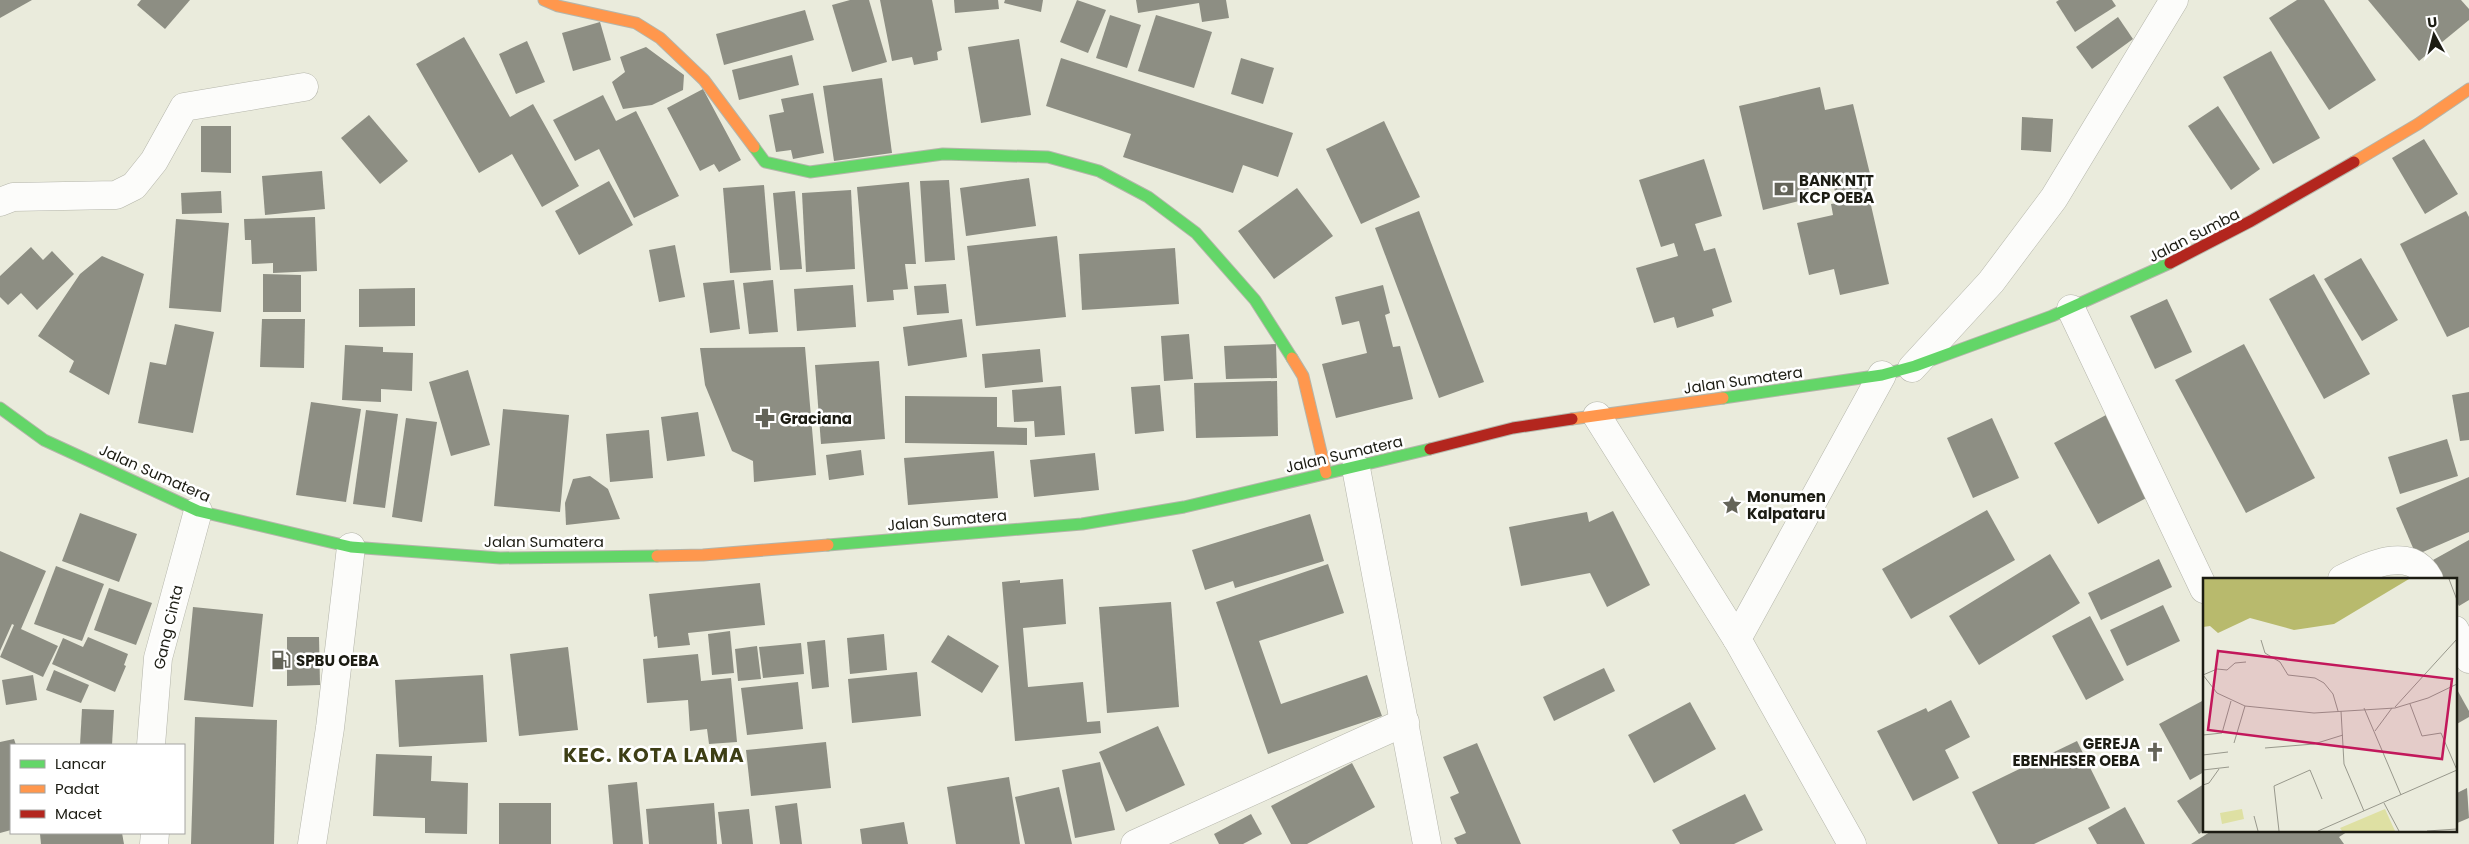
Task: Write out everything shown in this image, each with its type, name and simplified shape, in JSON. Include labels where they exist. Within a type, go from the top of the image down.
[{"type":"main road","points":[[544,0],[558,6],[636,23],[660,38],[704,80],[765,162],[810,172],[943,154],[1048,157],[1099,171],[1148,197],[1196,233],[1255,300],[1303,376],[1326,473]]},
{"type":"main road","name":"Jalan Sumba","points":[[1912,368],[2071,310],[2130,284],[2248,224],[2429,118],[2469,89]]},
{"type":"main road","name":"Jalan Sumatera","points":[[0,408],[44,440],[198,511],[351,547],[500,558],[703,555],[1082,524],[1184,507],[1326,473],[1356,468],[1513,428],[1882,375],[1912,368]]},
{"type":"street","points":[[1912,368],[1991,282],[2054,198],[2174,0]]},
{"type":"street","points":[[0,202],[13,197],[116,195],[134,186],[154,162],[184,107],[257,97],[304,87]]},
{"type":"street","points":[[2071,310],[2203,587]]},
{"type":"street","points":[[1737,640],[1882,375]]},
{"type":"street","points":[[1597,416],[1737,640],[1852,844]]},
{"type":"street","points":[[1356,468],[1427,844]]},
{"type":"street","name":"Gang Cinta","points":[[151,744],[158,658],[198,511]]},
{"type":"street","points":[[312,844],[330,728],[351,547]]},
{"type":"street","points":[[2344,578],[2369,565],[2397,560],[2408,562],[2426,573],[2428,578]]},
{"type":"street","points":[[2456,632],[2469,659]]},
{"type":"street","points":[[1135,844],[1405,722]]},
{"type":"building","points":[[0,0],[32,0],[0,18]]},
{"type":"building","points":[[141,0],[190,0],[165,29],[137,5]]},
{"type":"building","points":[[850,0],[869,0],[887,62],[852,72],[832,5]]},
{"type":"building","points":[[880,0],[932,0],[942,50],[937,52],[938,60],[914,65],[912,57],[892,61]]},
{"type":"building","points":[[954,0],[998,0],[999,9],[955,13]]},
{"type":"building","points":[[1005,0],[1043,0],[1041,12],[1004,3]]},
{"type":"building","points":[[1077,0],[1106,10],[1088,53],[1060,42]]},
{"type":"building","points":[[1136,0],[1226,0],[1229,18],[1202,22],[1199,3],[1138,13]]},
{"type":"building","points":[[2059,0],[2112,0],[2116,6],[2075,32],[2056,2]]},
{"type":"building","points":[[2297,0],[2324,0],[2376,80],[2329,110],[2269,18]]},
{"type":"building","points":[[2368,0],[2461,0],[2469,9],[2469,20],[2419,61]]},
{"type":"building","points":[[805,10],[814,40],[724,65],[716,34]]},
{"type":"building","points":[[1110,15],[1141,25],[1127,68],[1096,58]]},
{"type":"building","points":[[1156,15],[1212,32],[1194,88],[1138,71]]},
{"type":"building","points":[[2118,17],[2133,39],[2092,69],[2076,47]]},
{"type":"building","points":[[600,22],[611,60],[573,71],[562,33]]},
{"type":"building","points":[[464,37],[510,117],[533,104],[579,186],[542,207],[512,154],[479,173],[416,64]]},
{"type":"building","points":[[1019,39],[1031,115],[981,123],[968,47]]},
{"type":"building","points":[[527,41],[545,82],[516,94],[499,54]]},
{"type":"building","points":[[646,47],[684,75],[683,90],[652,105],[623,109],[612,82],[625,72],[620,57]]},
{"type":"building","points":[[2271,51],[2320,138],[2273,164],[2223,77]]},
{"type":"building","points":[[792,55],[799,85],[739,100],[732,70]]},
{"type":"building","points":[[1061,58],[1293,133],[1278,177],[1243,165],[1233,193],[1123,157],[1131,134],[1046,106]]},
{"type":"building","points":[[1241,58],[1274,68],[1263,104],[1231,94]]},
{"type":"building","points":[[882,78],[892,153],[834,161],[823,86]]},
{"type":"building","name":"BANK NTT KCP OEBA","points":[[1820,87],[1825,110],[1853,104],[1871,178],[1865,179],[1889,284],[1840,295],[1834,269],[1809,275],[1797,223],[1833,215],[1831,204],[1838,203],[1830,172],[1806,178],[1811,198],[1763,210],[1739,106]]},
{"type":"building","points":[[703,89],[741,160],[719,172],[714,164],[700,171],[667,108]]},
{"type":"building","points":[[813,93],[824,153],[793,159],[791,150],[776,152],[769,115],[784,112],[781,99]]},
{"type":"building","points":[[603,95],[616,121],[636,111],[679,196],[634,218],[599,149],[575,161],[553,120]]},
{"type":"building","points":[[2218,106],[2260,169],[2231,190],[2188,126]]},
{"type":"building","points":[[369,115],[408,161],[380,184],[341,138]]},
{"type":"building","points":[[2022,117],[2053,119],[2051,152],[2021,150]]},
{"type":"building","points":[[1384,121],[1420,197],[1361,224],[1326,149]]},
{"type":"building","points":[[201,126],[231,126],[231,173],[201,172]]},
{"type":"building","points":[[2424,139],[2458,194],[2425,214],[2392,158]]},
{"type":"building","points":[[1704,159],[1722,216],[1695,224],[1704,251],[1715,248],[1732,302],[1712,309],[1714,316],[1677,328],[1674,317],[1654,323],[1636,268],[1678,256],[1674,243],[1661,247],[1639,180]]},
{"type":"building","points":[[322,171],[325,209],[265,215],[262,176]]},
{"type":"building","points":[[1029,178],[1036,226],[966,236],[960,188]]},
{"type":"building","points":[[949,180],[955,260],[925,262],[920,181]]},
{"type":"building","points":[[609,181],[633,225],[579,255],[555,211]]},
{"type":"building","points":[[909,182],[916,264],[905,264],[908,289],[893,290],[894,300],[867,302],[857,187]]},
{"type":"building","points":[[764,185],[771,270],[730,273],[723,188]]},
{"type":"building","points":[[1297,188],[1333,236],[1274,279],[1238,231]]},
{"type":"building","points":[[851,190],[855,269],[806,272],[802,193]]},
{"type":"building","points":[[221,191],[222,213],[182,214],[181,193]]},
{"type":"building","points":[[795,191],[802,269],[780,270],[773,193]]},
{"type":"building","points":[[1419,211],[1484,382],[1439,398],[1375,228]]},
{"type":"building","points":[[2466,211],[2469,217],[2469,327],[2447,337],[2400,244]]},
{"type":"building","points":[[315,217],[317,271],[273,273],[273,263],[252,264],[251,240],[245,240],[244,219]]},
{"type":"building","points":[[176,219],[229,223],[221,312],[169,308]]},
{"type":"building","points":[[1057,236],[1066,317],[976,326],[967,246]]},
{"type":"building","points":[[675,245],[685,297],[659,302],[649,250]]},
{"type":"building","points":[[31,247],[43,260],[52,251],[74,274],[37,310],[21,293],[8,305],[0,297],[0,276]]},
{"type":"building","points":[[1175,248],[1179,304],[1082,310],[1079,254]]},
{"type":"building","points":[[102,256],[144,274],[109,395],[69,372],[74,361],[38,336],[80,274]]},
{"type":"building","points":[[2361,258],[2398,320],[2362,341],[2324,279]]},
{"type":"building","points":[[263,274],[301,275],[301,312],[263,312]]},
{"type":"building","points":[[2314,274],[2370,374],[2324,399],[2269,299]]},
{"type":"building","points":[[734,280],[740,329],[710,333],[703,283]]},
{"type":"building","points":[[773,280],[778,332],[749,334],[743,283]]},
{"type":"building","points":[[946,284],[949,313],[917,315],[914,286]]},
{"type":"building","points":[[853,285],[856,327],[797,331],[794,289]]},
{"type":"building","points":[[1383,285],[1390,313],[1385,315],[1393,347],[1400,346],[1413,399],[1336,418],[1322,364],[1367,353],[1359,321],[1342,325],[1335,297]]},
{"type":"building","points":[[415,288],[415,326],[359,327],[359,289]]},
{"type":"building","points":[[2167,299],[2192,352],[2155,369],[2130,316]]},
{"type":"building","points":[[262,319],[305,319],[304,368],[260,367]]},
{"type":"building","points":[[962,319],[967,357],[908,366],[903,327]]},
{"type":"building","points":[[175,324],[214,332],[193,433],[138,423],[150,362],[166,365]]},
{"type":"building","points":[[1189,334],[1193,379],[1164,381],[1161,336]]},
{"type":"building","points":[[1276,344],[1277,378],[1226,379],[1224,346]]},
{"type":"building","points":[[2244,344],[2315,478],[2246,513],[2175,380]]},
{"type":"building","points":[[345,345],[383,347],[383,352],[413,353],[412,391],[381,389],[381,402],[342,400]]},
{"type":"building","name":"Graciana","points":[[805,347],[816,475],[754,482],[753,461],[732,451],[705,385],[700,348]]},
{"type":"building","points":[[1040,349],[1043,382],[985,388],[982,354]]},
{"type":"building","points":[[879,361],[885,439],[821,444],[815,365]]},
{"type":"building","points":[[468,370],[490,445],[451,456],[429,382]]},
{"type":"building","points":[[1277,381],[1278,436],[1196,438],[1194,383]]},
{"type":"building","points":[[1160,385],[1164,431],[1135,434],[1131,387]]},
{"type":"building","points":[[1061,386],[1065,435],[1035,437],[1034,421],[1014,422],[1012,390]]},
{"type":"building","points":[[2469,392],[2469,440],[2460,441],[2452,395]]},
{"type":"building","points":[[905,396],[997,397],[997,427],[1027,428],[1027,445],[905,443]]},
{"type":"building","points":[[311,402],[361,409],[346,502],[296,495]]},
{"type":"building","points":[[503,409],[569,415],[560,512],[494,506]]},
{"type":"building","points":[[366,410],[398,414],[385,508],[353,504]]},
{"type":"building","points":[[698,412],[705,456],[667,461],[661,417]]},
{"type":"building","points":[[2106,415],[2150,496],[2098,524],[2054,443]]},
{"type":"building","points":[[406,418],[437,422],[422,522],[392,517]]},
{"type":"building","points":[[1992,418],[2019,478],[1973,498],[1947,438]]},
{"type":"building","points":[[649,430],[653,478],[610,482],[606,434]]},
{"type":"building","points":[[2447,439],[2458,476],[2400,494],[2388,457]]},
{"type":"building","points":[[861,450],[864,475],[829,480],[826,455]]},
{"type":"building","points":[[994,451],[998,498],[908,505],[904,458]]},
{"type":"building","points":[[1095,453],[1099,490],[1034,497],[1030,460]]},
{"type":"building","points":[[590,476],[608,489],[620,519],[566,525],[565,503],[573,479]]},
{"type":"building","points":[[2469,477],[2469,532],[2416,555],[2396,508]]},
{"type":"building","points":[[1987,510],[2015,560],[1911,619],[1882,569]]},
{"type":"building","points":[[1613,511],[1650,585],[1607,607],[1590,573],[1521,586],[1509,527],[1587,512],[1589,522]]},
{"type":"building","points":[[80,513],[137,534],[119,582],[62,561]]},
{"type":"building","points":[[1310,514],[1324,561],[1235,588],[1233,581],[1205,590],[1192,550]]},
{"type":"building","points":[[2469,540],[2469,600],[2459,606],[2456,601],[2456,578],[2443,578],[2433,560]]},
{"type":"building","points":[[0,551],[46,571],[21,629],[58,646],[43,677],[0,657],[14,625],[12,624],[0,651]]},
{"type":"building","points":[[2050,554],[2080,603],[1979,665],[1949,616]]},
{"type":"building","points":[[2159,559],[2172,587],[2101,620],[2088,593]]},
{"type":"building","points":[[1328,564],[1344,613],[1259,641],[1281,704],[1367,675],[1382,716],[1268,754],[1216,602]]},
{"type":"building","points":[[56,566],[104,584],[82,641],[34,624]]},
{"type":"building","points":[[1063,579],[1066,624],[1023,628],[1028,687],[1083,682],[1087,722],[1100,721],[1101,733],[1015,741],[1002,582],[1020,580],[1020,583]]},
{"type":"building","points":[[760,583],[765,625],[688,633],[690,645],[658,648],[657,636],[654,637],[649,594]]},
{"type":"building","points":[[109,588],[152,603],[136,645],[94,630]]},
{"type":"building","points":[[1171,602],[1179,707],[1107,713],[1099,607]]},
{"type":"building","points":[[2163,605],[2180,641],[2127,666],[2110,630]]},
{"type":"building","points":[[193,607],[263,614],[253,707],[184,700]]},
{"type":"building","points":[[2090,616],[2124,680],[2086,700],[2052,636]]},
{"type":"building","points":[[730,631],[734,673],[712,675],[708,634]]},
{"type":"building","points":[[884,634],[887,670],[850,674],[847,638]]},
{"type":"building","points":[[948,635],[999,666],[982,693],[931,662]]},
{"type":"building","points":[[88,637],[128,654],[124,665],[126,666],[115,692],[52,664],[63,638],[83,647]]},
{"type":"building","points":[[287,637],[319,637],[320,685],[287,686]]},
{"type":"building","points":[[825,640],[829,687],[812,689],[807,642]]},
{"type":"building","points":[[801,643],[804,674],[763,678],[759,647]]},
{"type":"building","points":[[757,646],[761,679],[738,681],[735,649]]},
{"type":"building","points":[[568,647],[578,730],[519,736],[510,654]]},
{"type":"building","points":[[698,654],[701,681],[731,678],[737,742],[709,744],[707,729],[690,731],[688,700],[647,703],[643,659]]},
{"type":"building","points":[[1604,668],[1615,691],[1554,721],[1543,697]]},
{"type":"building","points":[[54,670],[89,685],[81,703],[46,690]]},
{"type":"building","points":[[917,672],[921,716],[852,723],[848,679]]},
{"type":"building","points":[[33,675],[37,700],[6,705],[2,680]]},
{"type":"building","points":[[483,675],[487,742],[399,747],[395,680]]},
{"type":"building","points":[[798,682],[803,729],[747,735],[741,688]]},
{"type":"building","points":[[2456,688],[2469,711],[2469,717],[2456,724]]},
{"type":"building","points":[[1951,700],[1970,737],[1945,750],[1959,778],[1913,801],[1877,731],[1926,708],[1928,712]]},
{"type":"building","points":[[2203,701],[2203,773],[2190,780],[2159,724]]},
{"type":"building","points":[[1690,702],[1716,749],[1654,783],[1628,735]]},
{"type":"building","points":[[82,709],[114,710],[112,744],[80,744]]},
{"type":"building","points":[[195,717],[277,720],[274,844],[191,844]]},
{"type":"building","points":[[1158,726],[1185,785],[1126,812],[1099,752]]},
{"type":"building","points":[[14,739],[16,744],[10,744],[10,830],[0,833],[0,742]]},
{"type":"building","points":[[2077,741],[2110,808],[2034,844],[1998,844],[1972,792]]},
{"type":"building","points":[[826,742],[831,788],[751,796],[746,750]]},
{"type":"building","points":[[1477,743],[1521,844],[1457,844],[1454,838],[1466,833],[1450,797],[1459,793],[1443,757]]},
{"type":"building","points":[[376,754],[432,756],[431,781],[468,783],[467,834],[425,833],[425,818],[373,816]]},
{"type":"building","points":[[1100,762],[1115,830],[1075,838],[1062,770]]},
{"type":"building","points":[[1352,763],[1375,807],[1307,844],[1291,844],[1271,806]]},
{"type":"building","points":[[1009,777],[1020,844],[956,844],[947,787]]},
{"type":"building","points":[[637,782],[643,844],[613,844],[608,785]]},
{"type":"building","points":[[2203,785],[2203,832],[2199,834],[2177,801]]},
{"type":"building","points":[[1059,787],[1072,844],[1025,844],[1015,797]]},
{"type":"building","points":[[2467,788],[2469,818],[2456,824],[2456,794]]},
{"type":"building","points":[[1745,794],[1763,830],[1734,844],[1680,844],[1672,830]]},
{"type":"building","points":[[499,803],[551,803],[551,844],[499,844]]},
{"type":"building","points":[[714,803],[717,844],[649,844],[646,809]]},
{"type":"building","points":[[797,803],[802,844],[780,844],[775,806]]},
{"type":"building","points":[[2125,807],[2145,844],[2097,844],[2088,828]]},
{"type":"building","points":[[749,809],[753,844],[722,844],[718,812]]},
{"type":"building","points":[[1251,814],[1262,834],[1243,844],[1219,844],[1214,834]]},
{"type":"building","points":[[904,822],[908,844],[862,844],[860,829]]},
{"type":"building","points":[[2210,832],[2347,832],[2339,837],[2344,844],[2191,844]]},
{"type":"building","points":[[40,834],[122,834],[124,844],[41,844]]},
{"type":"traffic: fast","points":[[754,147],[765,162],[810,172],[943,154],[1048,157],[1099,171],[1148,197],[1196,233],[1255,300],[1292,358]]},
{"type":"traffic: fast","points":[[1723,398],[1882,375],[1915,366],[2052,316],[2170,263]]},
{"type":"traffic: fast","points":[[0,408],[44,440],[198,511],[351,547],[500,558],[657,556]]},
{"type":"traffic: fast","points":[[828,545],[1082,524],[1184,507],[1430,449]]},
{"type":"traffic: slow","points":[[544,0],[558,6],[636,23],[660,38],[704,80],[754,147]]},
{"type":"traffic: slow","points":[[2354,162],[2418,124],[2469,89]]},
{"type":"traffic: slow","points":[[1292,358],[1303,376],[1326,473]]},
{"type":"traffic: slow","points":[[1572,419],[1723,398]]},
{"type":"traffic: slow","points":[[657,556],[703,555],[828,545]]},
{"type":"traffic: jam","points":[[2170,263],[2251,221],[2354,162]]},
{"type":"traffic: jam","points":[[1430,449],[1513,428],[1572,419]]},
{"type":"place","name":"BANK NTT KCP OEBA","points":[[1784,189]]},
{"type":"place","name":"Graciana","points":[[765,418]]},
{"type":"place","name":"Monumen Kalpataru","points":[[1732,505]]},
{"type":"place","name":"SPBU OEBA","points":[[281,660]]},
{"type":"place","name":"GEREJA EBENHESER OEBA","points":[[2155,752]]},
{"type":"district","name":"KEC. KOTA LAMA","points":[[654,755]]}]
